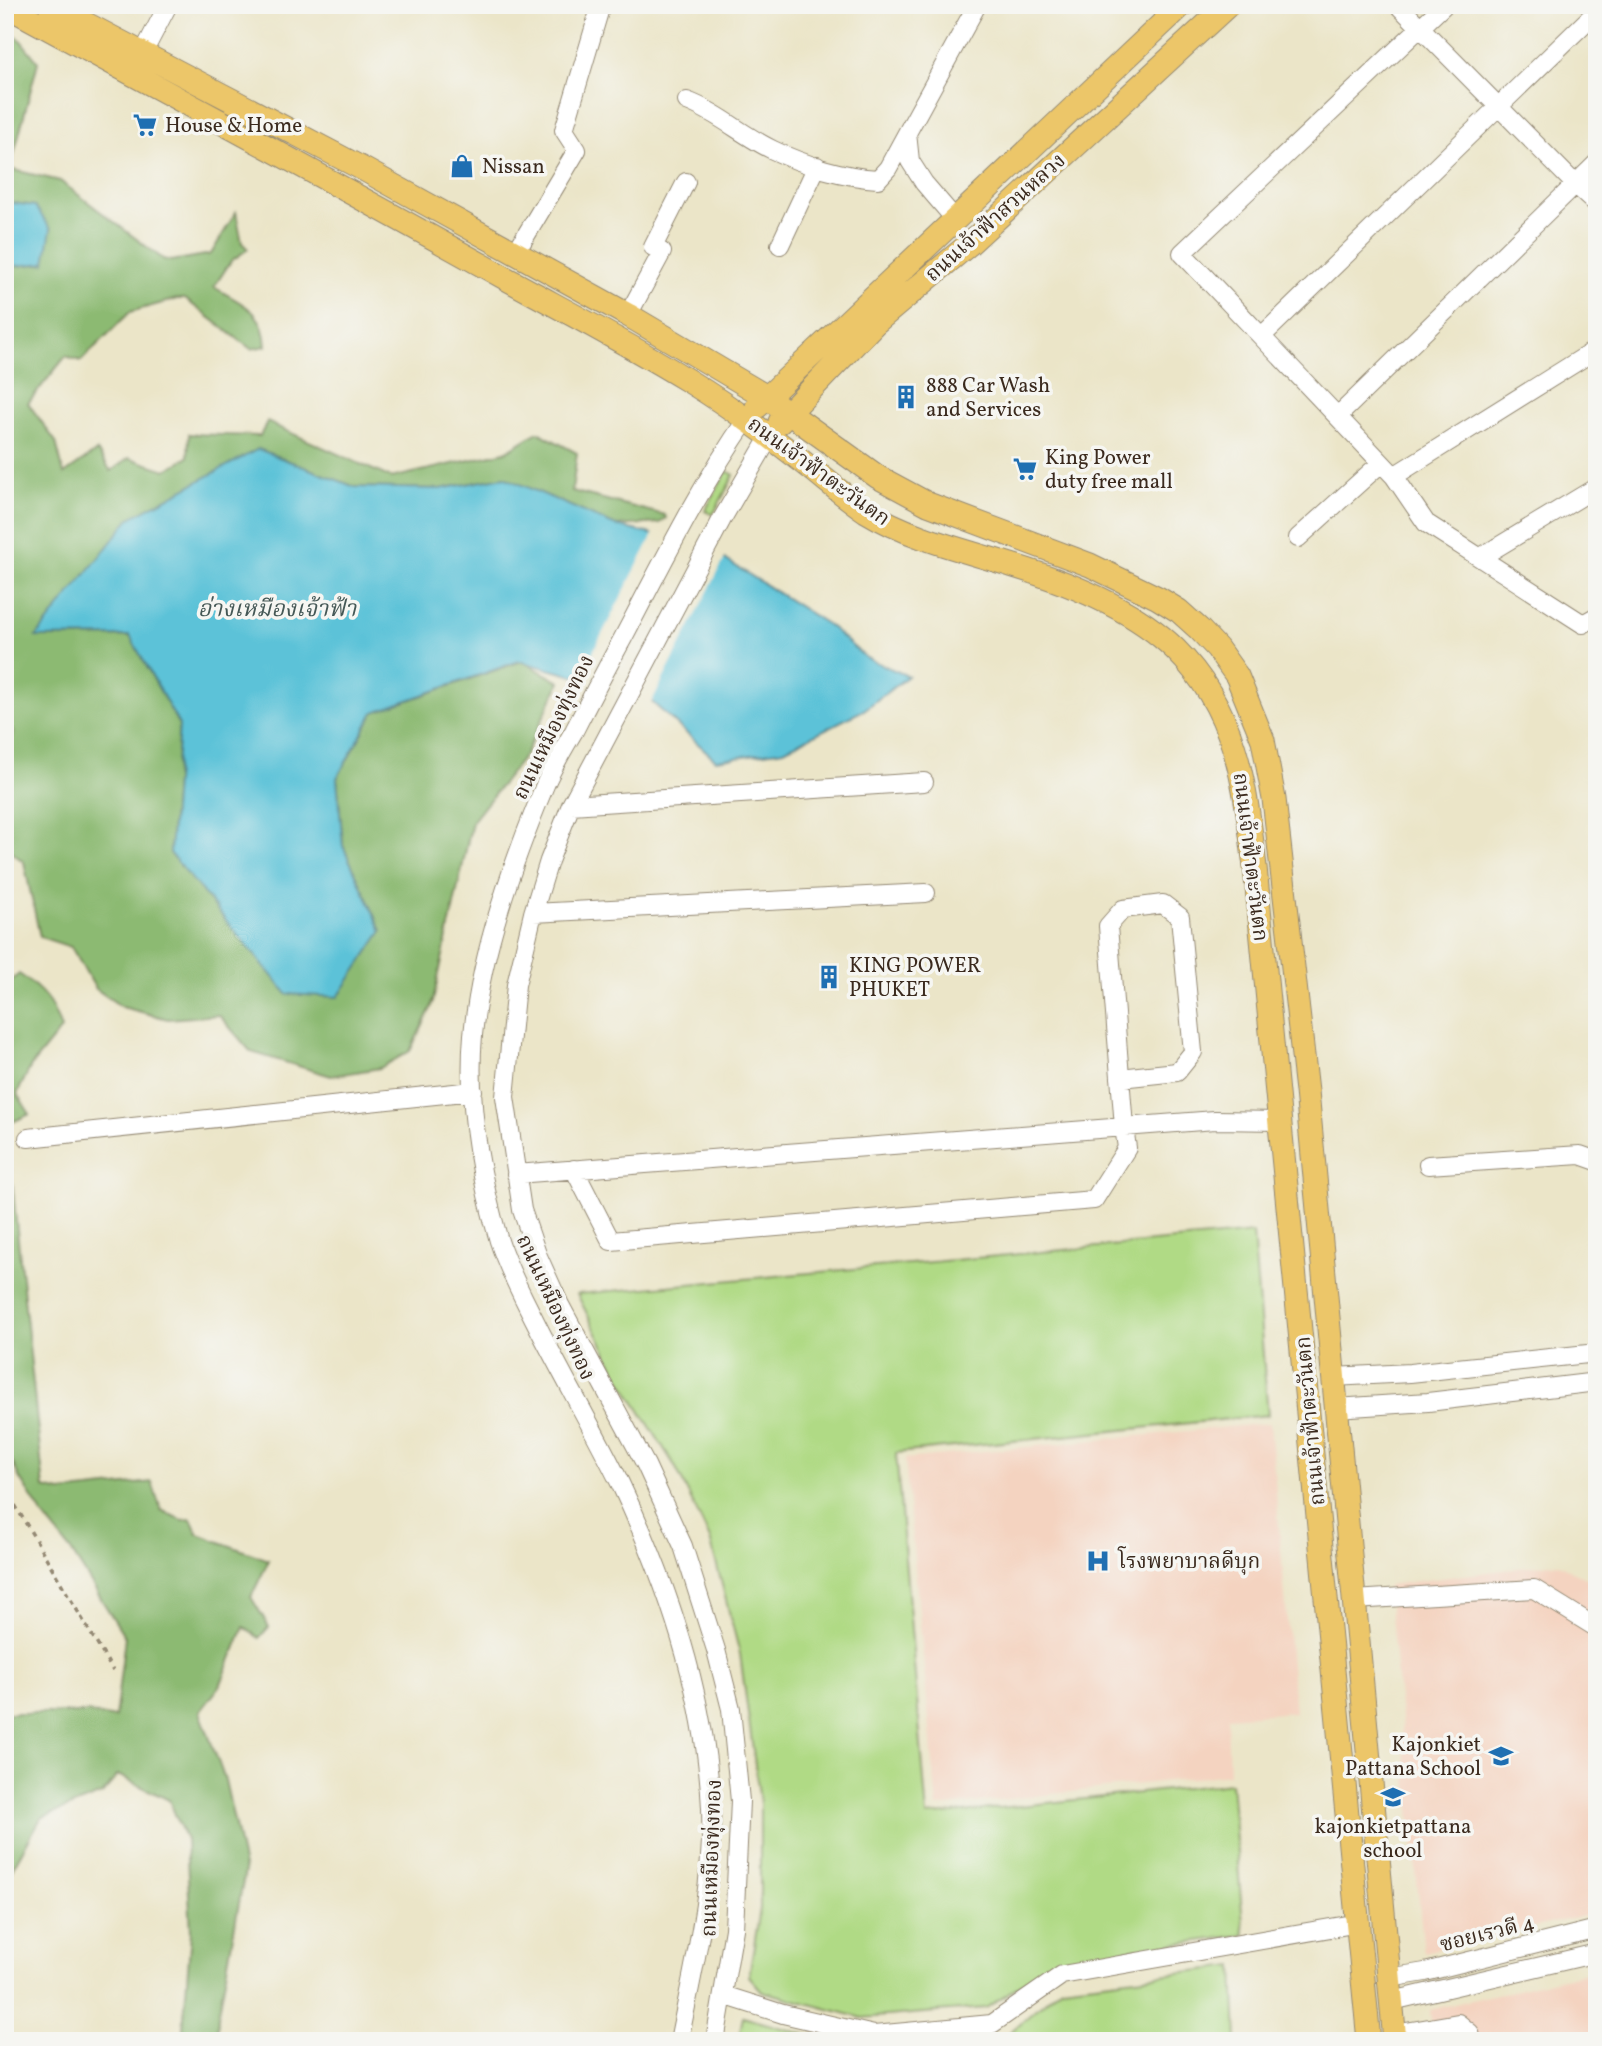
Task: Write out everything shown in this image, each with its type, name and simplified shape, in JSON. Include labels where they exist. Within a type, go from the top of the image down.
[{"type":"main road","name":"ถนนเจ้าฟ้าตะวันตก","points":[[5,5],[429,235],[688,380],[747,418],[867,511],[931,541],[1012,565],[1070,586],[1137,620],[1174,648],[1201,677],[1221,711],[1244,782],[1255,867],[1328,1596],[1331,1654],[1369,2041]]},
{"type":"main road","name":"ถนนเจ้าฟ้าตะวันตก","points":[[50,5],[365,170],[628,315],[765,397],[878,477],[928,504],[1090,565],[1158,598],[1189,620],[1217,648],[1243,688],[1263,740],[1269,767],[1307,1091],[1394,2037]]},
{"type":"main road","name":"ถนนเจ้าฟ้าสวนหลวง","points":[[747,418],[765,397],[1182,5]]},
{"type":"main road","name":"ถนนเจ้าฟ้าสวนหลวง","points":[[770,436],[787,412],[874,324],[968,245],[1228,5]]},
{"type":"street","points":[[143,53],[168,5]]},
{"type":"street","points":[[516,252],[577,150],[564,130],[601,5]]},
{"type":"street","points":[[687,102],[707,109],[772,150],[817,166],[878,179],[907,133],[977,5]]},
{"type":"street","points":[[1398,5],[1497,107],[1597,204]]},
{"type":"street","points":[[1444,5],[1182,253],[1387,470],[1426,523],[1583,624],[1597,616]]},
{"type":"street","points":[[1262,335],[1597,11]]},
{"type":"street","points":[[907,133],[910,161],[924,183],[954,218]]},
{"type":"street","points":[[1338,416],[1597,163]]},
{"type":"street","points":[[780,245],[817,166]]},
{"type":"street","points":[[628,315],[662,252],[653,247],[686,182]]},
{"type":"street","points":[[1298,538],[1387,470],[1597,349]]},
{"type":"street","name":"ถนนเหมืองทุ่งทอง","points":[[679,2041],[702,1923],[711,1810],[705,1749],[696,1699],[658,1566],[501,1247],[477,1144],[473,1036],[500,910],[547,781],[693,505],[747,418]]},
{"type":"street","name":"ถนนเหมืองทุ่งทอง","points":[[715,2041],[734,1929],[740,1801],[730,1709],[716,1650],[683,1546],[633,1440],[559,1306],[537,1254],[522,1210],[505,1097],[516,985],[533,913],[549,861],[571,805],[722,519],[770,436]]},
{"type":"street","points":[[1481,557],[1597,486]]},
{"type":"street","points":[[571,805],[924,782]]},
{"type":"street","points":[[533,913],[926,893]]},
{"type":"street","points":[[574,1169],[611,1241],[1094,1200],[1127,1148],[1124,1127],[1120,1078],[1108,926],[1123,909],[1163,904],[1180,917],[1193,1052],[1177,1072],[1120,1078]]},
{"type":"street","points":[[28,1138],[473,1091]]},
{"type":"street","points":[[516,1174],[1124,1127],[1215,1121],[1280,1121]]},
{"type":"street","points":[[1428,1165],[1580,1155],[1597,1161]]},
{"type":"street","points":[[1333,1377],[1410,1374],[1597,1353]]},
{"type":"street","points":[[1336,1408],[1428,1402],[1597,1382]]},
{"type":"street","points":[[605,1456],[633,1440]]},
{"type":"street","points":[[1354,1600],[1534,1589],[1597,1628]]},
{"type":"street","points":[[723,1995],[783,2014],[874,2035],[992,2024],[1062,1975],[1359,1923]]},
{"type":"street","name":"ซอยเรวดี 4","points":[[1390,1989],[1424,1972],[1597,1929]]},
{"type":"street","points":[[1390,1989],[1597,1953]]},
{"type":"street","points":[[1394,2037],[1458,2023],[1471,2033],[1472,2041]]},
{"type":"path","points":[[5,767],[12,862],[5,931]]},
{"type":"path","points":[[5,1488],[113,1671]]},
{"type":"shaded area","name":"โรงพยาบาลดีบุก","points":[[1270,1423],[1295,1712],[1227,1717],[1229,1774],[937,1807],[905,1459]]},
{"type":"shaded area","name":"Kajonkiet Pattana School","points":[[1558,1563],[1597,1585],[1597,1913],[1424,1952],[1388,1585]]},
{"type":"shaded area","points":[[1597,1970],[1597,2041],[1434,2041],[1430,2010]]},
{"type":"green space","points":[[5,32],[18,37],[38,62],[10,169],[60,181],[163,259],[171,261],[211,254],[236,212],[242,243],[248,249],[231,261],[214,287],[250,309],[261,324],[266,346],[251,349],[185,299],[130,312],[81,361],[66,356],[28,403],[56,442],[64,474],[97,451],[111,471],[129,458],[166,470],[188,457],[189,434],[260,436],[267,422],[391,478],[505,452],[538,432],[577,453],[572,491],[665,515],[666,518],[660,523],[616,526],[504,477],[440,489],[355,487],[258,449],[37,637],[130,636],[179,725],[170,853],[288,994],[382,931],[343,846],[337,778],[374,712],[522,661],[560,682],[525,755],[472,822],[432,1006],[410,1051],[380,1068],[331,1076],[251,1052],[219,1015],[168,1019],[122,1007],[96,989],[71,947],[40,937],[24,862],[5,847],[5,754],[14,732],[5,725],[5,267],[45,263],[35,206],[5,202]]},
{"type":"green space","points":[[727,471],[734,475],[713,515],[705,511]]},
{"type":"green space","points":[[19,974],[46,997],[61,1029],[31,1066],[17,1094],[30,1114],[8,1124],[44,1488],[61,1492],[152,1482],[161,1510],[182,1520],[191,1519],[198,1534],[269,1560],[251,1597],[269,1627],[259,1638],[244,1627],[220,1686],[200,1712],[225,1780],[245,1871],[218,2016],[217,2041],[182,2041],[191,1932],[186,1840],[169,1800],[118,1775],[102,1794],[41,1818],[5,1881],[5,1713],[88,1713],[115,1718],[125,1637],[71,1551],[42,1514],[20,1479],[5,1447],[5,986]]},
{"type":"green space","points":[[1253,1233],[1268,1415],[896,1453],[927,1816],[1231,1783],[1244,1935],[1056,1960],[986,2008],[862,2018],[762,1991],[749,1976],[760,1909],[760,1802],[740,1654],[710,1539],[675,1466],[620,1379],[577,1294]]},
{"type":"green space","points":[[1234,1966],[1237,2041],[1000,2041],[1062,1987]]},
{"type":"green space","points":[[743,2017],[828,2041],[738,2041]]},
{"type":"water","points":[[5,202],[35,206],[51,229],[45,263],[5,267]]},
{"type":"water","name":"อ่างเหมืองเจ้าฟ้า","points":[[258,449],[355,487],[440,489],[504,477],[616,526],[704,546],[827,624],[866,658],[908,676],[864,710],[784,750],[716,760],[644,695],[519,661],[374,712],[337,778],[343,846],[382,931],[338,997],[287,994],[170,853],[179,725],[130,636],[36,637],[130,518]]},
{"type":"pier","points":[[655,531],[705,543],[726,556],[650,705],[643,698],[578,681]]},
{"type":"place","name":"House & Home","points":[[145,125]]},
{"type":"place","name":"Nissan","points":[[462,166]]},
{"type":"place","name":"888 Car Wash and Services","points":[[906,397]]},
{"type":"place","name":"King Power duty free mall","points":[[1025,469]]},
{"type":"place","name":"KING POWER PHUKET","points":[[829,977]]},
{"type":"place","name":"โรงพยาบาลดีบุก","points":[[1098,1561]]},
{"type":"place","name":"Kajonkiet Pattana School","points":[[1501,1756]]},
{"type":"place","name":"kajonkietpattana school","points":[[1393,1797]]}]
